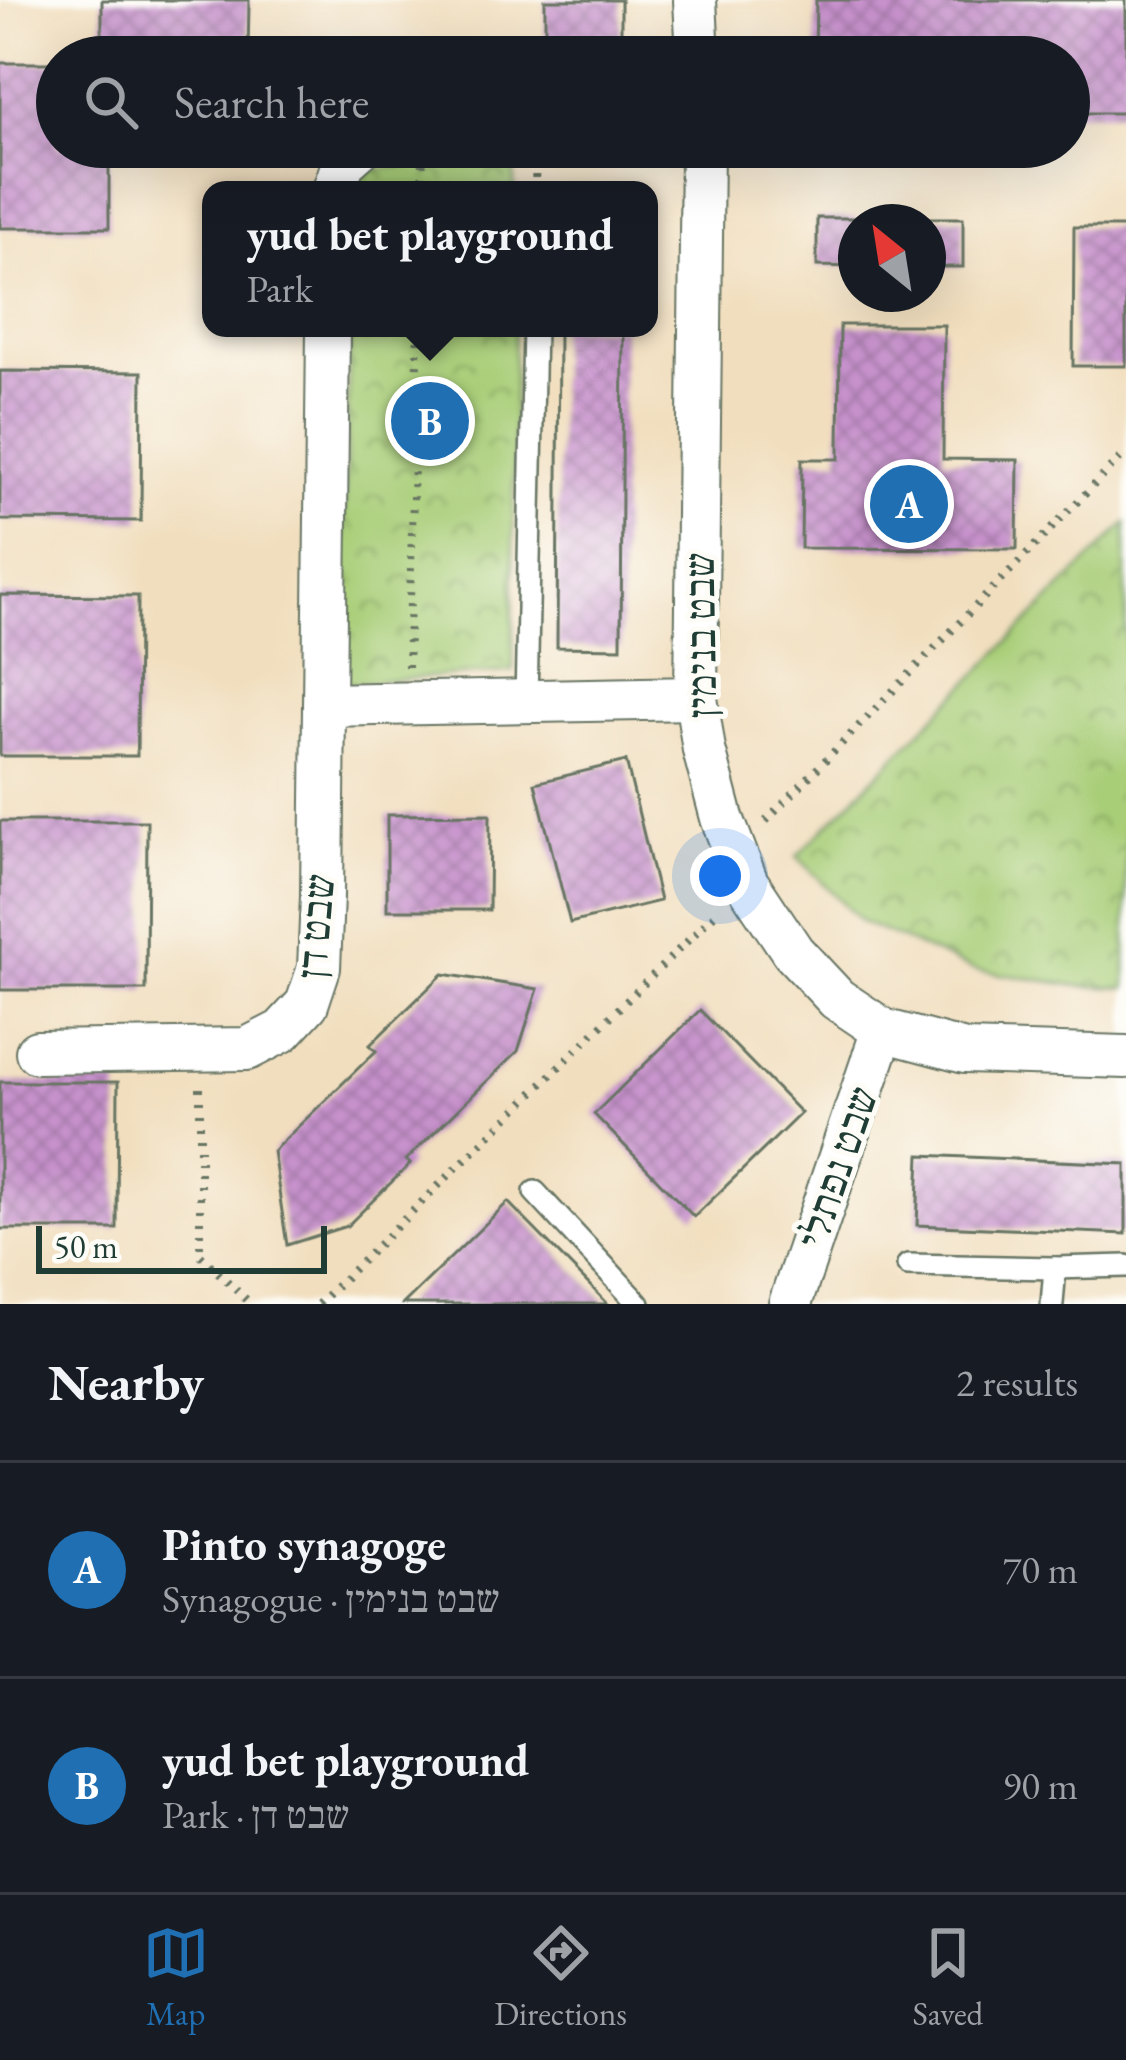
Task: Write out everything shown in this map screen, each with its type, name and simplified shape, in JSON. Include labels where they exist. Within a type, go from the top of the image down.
[{"type":"street","points":[[695,0],[697,36]]},
{"type":"street","name":"שבט בנימין","points":[[702,168],[696,698],[704,750],[741,868],[793,952],[837,999],[883,1030],[965,1052],[1126,1057]]},
{"type":"street","name":"שבט דן","points":[[37,1052],[247,1049],[282,1031],[307,1004],[319,968],[328,337]]},
{"type":"street","points":[[324,705],[696,698]]},
{"type":"street","name":"שבט נפתלי","points":[[790,1304],[883,1030]]},
{"type":"lane","points":[[526,701],[534,337]]},
{"type":"lane","points":[[535,1192],[639,1304]]},
{"type":"lane","points":[[908,1265],[1126,1266]]},
{"type":"lane","points":[[1052,1304],[1055,1268]]},
{"type":"path","points":[[407,704],[418,337]]},
{"type":"path","points":[[318,1304],[741,868],[1126,452]]},
{"type":"path","points":[[219,1085],[199,1088],[200,1255],[251,1304]]},
{"type":"green space","points":[[514,168],[514,181],[353,181],[354,171]]},
{"type":"green space","points":[[350,337],[514,337],[513,671],[340,684]]},
{"type":"green space","points":[[1126,523],[1126,988],[974,970],[862,922],[797,856]]},
{"type":"building","points":[[102,0],[249,0],[248,36],[102,36]]},
{"type":"building","points":[[545,0],[621,0],[621,36],[545,36]]},
{"type":"building","points":[[816,0],[1126,0],[1126,113],[1090,113],[1090,36],[815,36]]},
{"type":"building","points":[[0,63],[36,63],[36,168],[109,168],[109,228],[0,228]]},
{"type":"building","points":[[817,218],[838,218],[838,267],[817,266]]},
{"type":"building","points":[[946,218],[963,218],[963,267],[946,267]]},
{"type":"building","points":[[1074,227],[1126,227],[1126,366],[1073,366]]},
{"type":"building","points":[[840,325],[944,325],[943,459],[1018,460],[1017,549],[801,548],[802,459],[839,459]]},
{"type":"building","points":[[559,337],[623,337],[621,648],[557,647]]},
{"type":"building","points":[[0,371],[142,372],[141,521],[0,520]]},
{"type":"building","points":[[0,595],[138,596],[137,756],[0,756]]},
{"type":"building","points":[[626,761],[660,901],[570,923],[535,783]]},
{"type":"building","points":[[490,814],[489,910],[387,910],[387,815]]},
{"type":"building","points":[[0,821],[147,821],[146,990],[0,990]]},
{"type":"building","points":[[443,974],[538,989],[518,1051],[406,1160],[410,1164],[347,1226],[287,1245],[273,1151],[376,1051],[370,1045]]},
{"type":"building","points":[[700,1010],[801,1113],[694,1217],[594,1114]]},
{"type":"building","points":[[0,1082],[118,1082],[117,1229],[0,1229]]},
{"type":"building","points":[[920,1155],[1126,1164],[1126,1234],[917,1225]]},
{"type":"building","points":[[508,1202],[608,1304],[403,1304]]},
{"type":"place","name":"yud bet playground","points":[[430,421]]},
{"type":"place","name":"Pinto synagoge","points":[[909,504]]}]
